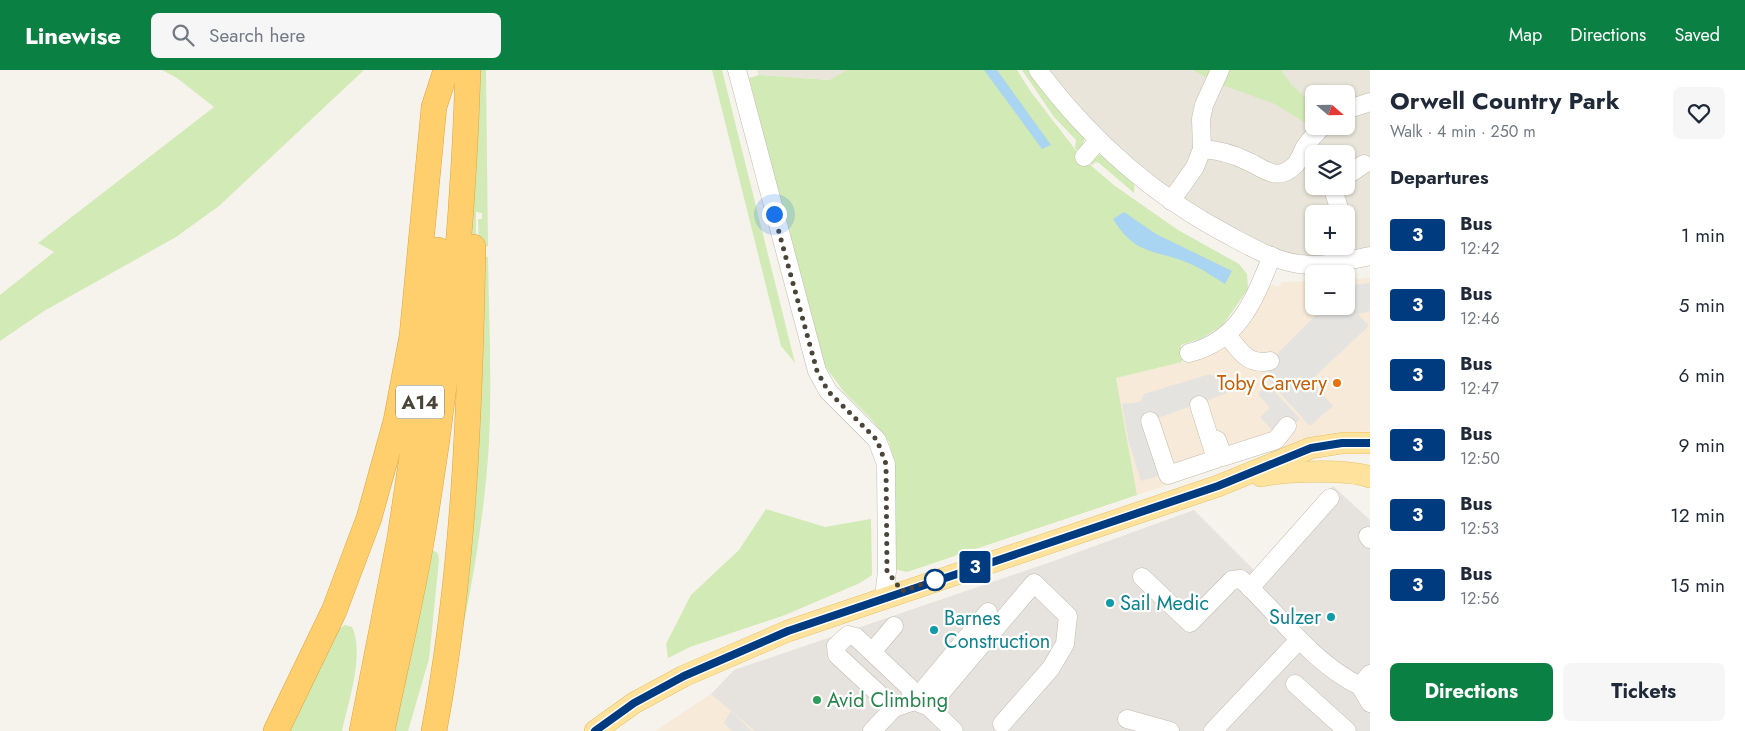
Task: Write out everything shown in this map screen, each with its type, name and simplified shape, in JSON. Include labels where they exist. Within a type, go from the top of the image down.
[{"type":"highway","name":"A14","points":[[276,731],[334,611],[369,518],[396,421],[412,336],[434,108],[447,70]]},
{"type":"highway","name":"A14","points":[[362,731],[400,537],[430,336],[439,238],[447,70]]},
{"type":"highway","name":"A14","points":[[382,731],[421,543],[448,360],[465,156],[468,70]]},
{"type":"highway","name":"A14","points":[[434,731],[447,658],[466,480],[474,206],[465,156]]},
{"type":"main road","points":[[595,731],[634,703],[684,676],[788,631],[893,594],[1218,486],[1322,444],[1370,443]]},
{"type":"main road","points":[[1218,486],[1278,472],[1358,473],[1370,477]]},
{"type":"street","points":[[737,70],[817,371],[828,391],[877,440],[886,464],[887,571],[893,594]]},
{"type":"street","points":[[1038,70],[1065,106],[1098,141],[1142,181],[1211,227],[1272,256],[1297,264],[1336,264],[1370,256]]},
{"type":"street","points":[[1171,201],[1195,167],[1202,149],[1201,119],[1204,105],[1220,70]]},
{"type":"street","points":[[1355,107],[1370,102]]},
{"type":"street","points":[[1202,149],[1219,150],[1248,161],[1264,172],[1273,174],[1288,171],[1297,163],[1305,146],[1315,135]]},
{"type":"street","points":[[1084,157],[1098,141]]},
{"type":"street","points":[[1355,170],[1364,164]]},
{"type":"street","points":[[1335,255],[1336,264]]},
{"type":"street","points":[[1189,354],[1214,345],[1227,336],[1249,308],[1272,256]]},
{"type":"street","points":[[1227,336],[1248,360],[1262,363],[1270,361]]},
{"type":"street","points":[[1150,421],[1168,475],[1216,459],[1201,404],[1223,457],[1276,440],[1287,426]]},
{"type":"street","points":[[1250,588],[1330,498]]},
{"type":"street","points":[[1142,577],[1190,623],[1232,580],[1241,579],[1299,640],[1340,676],[1365,680],[1370,703]]},
{"type":"street","points":[[872,731],[894,708],[922,704],[1034,583],[1068,616],[1065,644],[1051,668],[1002,724]]},
{"type":"street","points":[[922,704],[988,612]]},
{"type":"street","points":[[872,652],[894,626]]},
{"type":"street","points":[[894,708],[837,656],[835,650],[838,641],[851,634],[910,687],[922,704],[954,731]]},
{"type":"street","points":[[1213,731],[1299,640]]},
{"type":"street","points":[[1295,684],[1347,731]]},
{"type":"street","points":[[1127,719],[1170,731]]},
{"type":"shaded area","points":[[757,70],[847,70],[831,80],[759,75]]},
{"type":"shaded area","points":[[1038,70],[1370,70],[1370,255],[1297,264],[1171,201]]},
{"type":"shaded area","points":[[1370,278],[1370,431],[1317,436],[1137,495],[1116,378],[1182,362],[1225,347],[1253,318],[1269,284],[1279,287],[1282,282],[1305,281],[1305,315],[1355,315],[1355,279]]},
{"type":"shaded area","points":[[1370,283],[1370,311],[1358,314],[1369,326],[1310,381],[1333,406],[1310,426],[1267,379],[1270,361],[1316,315],[1355,315],[1355,285]]},
{"type":"shaded area","points":[[1210,374],[1221,380],[1227,393],[1150,421],[1162,475],[1141,481],[1129,443],[1122,404],[1140,402],[1144,394]]},
{"type":"shaded area","points":[[1268,384],[1300,419],[1293,426],[1273,431],[1260,417],[1270,408],[1258,394]]},
{"type":"shaded area","points":[[1333,486],[1370,520],[1370,731],[755,731],[711,694],[734,670],[1048,563],[1194,510],[1254,570]]},
{"type":"shaded area","points":[[711,694],[755,731],[655,731]]},
{"type":"shaded area","points":[[731,711],[752,731],[732,731],[724,723]]},
{"type":"green space","points":[[162,70],[364,70],[219,206],[176,237],[44,311],[0,341],[0,295],[54,252],[38,243],[214,107],[177,78]]},
{"type":"green space","points":[[473,70],[486,70],[488,246],[479,250],[478,219],[482,219],[482,213],[476,212],[476,254],[488,257],[490,420],[487,473],[480,534],[470,594],[451,683],[477,404],[472,219]]},
{"type":"green space","points":[[712,70],[722,70],[795,363],[781,346]]},
{"type":"green space","points":[[847,70],[1017,70],[1031,92],[1081,157],[1115,186],[1178,230],[1239,264],[1247,274],[1248,289],[1222,326],[1202,338],[1181,345],[1182,362],[1116,378],[1137,495],[907,572],[894,569],[894,462],[889,442],[873,421],[844,392],[822,362],[749,78],[759,75],[830,80]]},
{"type":"green space","points":[[1022,70],[1031,70],[1085,137],[1080,153],[1075,148],[1076,140],[1054,117]]},
{"type":"green space","points":[[1193,70],[1281,70],[1291,84],[1305,97],[1305,123],[1275,104],[1214,82]]},
{"type":"green space","points":[[1101,155],[1120,167],[1129,177],[1133,182],[1134,193],[1099,163],[1096,162],[1092,165],[1089,161],[1095,156]]},
{"type":"green space","points":[[766,509],[825,527],[871,519],[872,575],[860,583],[785,615],[690,647],[668,658],[666,644],[691,595],[739,550]]},
{"type":"green space","points":[[432,550],[438,553],[439,560],[429,659],[408,731],[386,731],[422,554]]},
{"type":"green space","points":[[345,625],[352,627],[356,638],[357,651],[354,679],[342,731],[286,731],[336,631]]},
{"type":"water","points":[[984,70],[997,70],[1051,145],[1042,149]]},
{"type":"water","points":[[1124,212],[1156,234],[1232,271],[1225,284],[1182,260],[1150,251],[1131,241],[1113,219]]},
{"type":"bus line","name":"3","points":[[595,731],[634,703],[684,676],[788,631],[884,597],[1218,486],[1322,444],[1370,443]]},
{"type":"place","name":"Toby Carvery","points":[[1337,383]]},
{"type":"place","name":"Sail Medic","points":[[1110,603]]},
{"type":"place","name":"Sulzer","points":[[1331,617]]},
{"type":"place","name":"Barnes Construction","points":[[934,630]]},
{"type":"place","name":"Avid Climbing","points":[[817,700]]},
{"type":"route","points":[[774,214],[817,371],[828,391],[877,440],[886,464],[884,520],[887,571],[894,583],[902,591],[935,580]]}]
